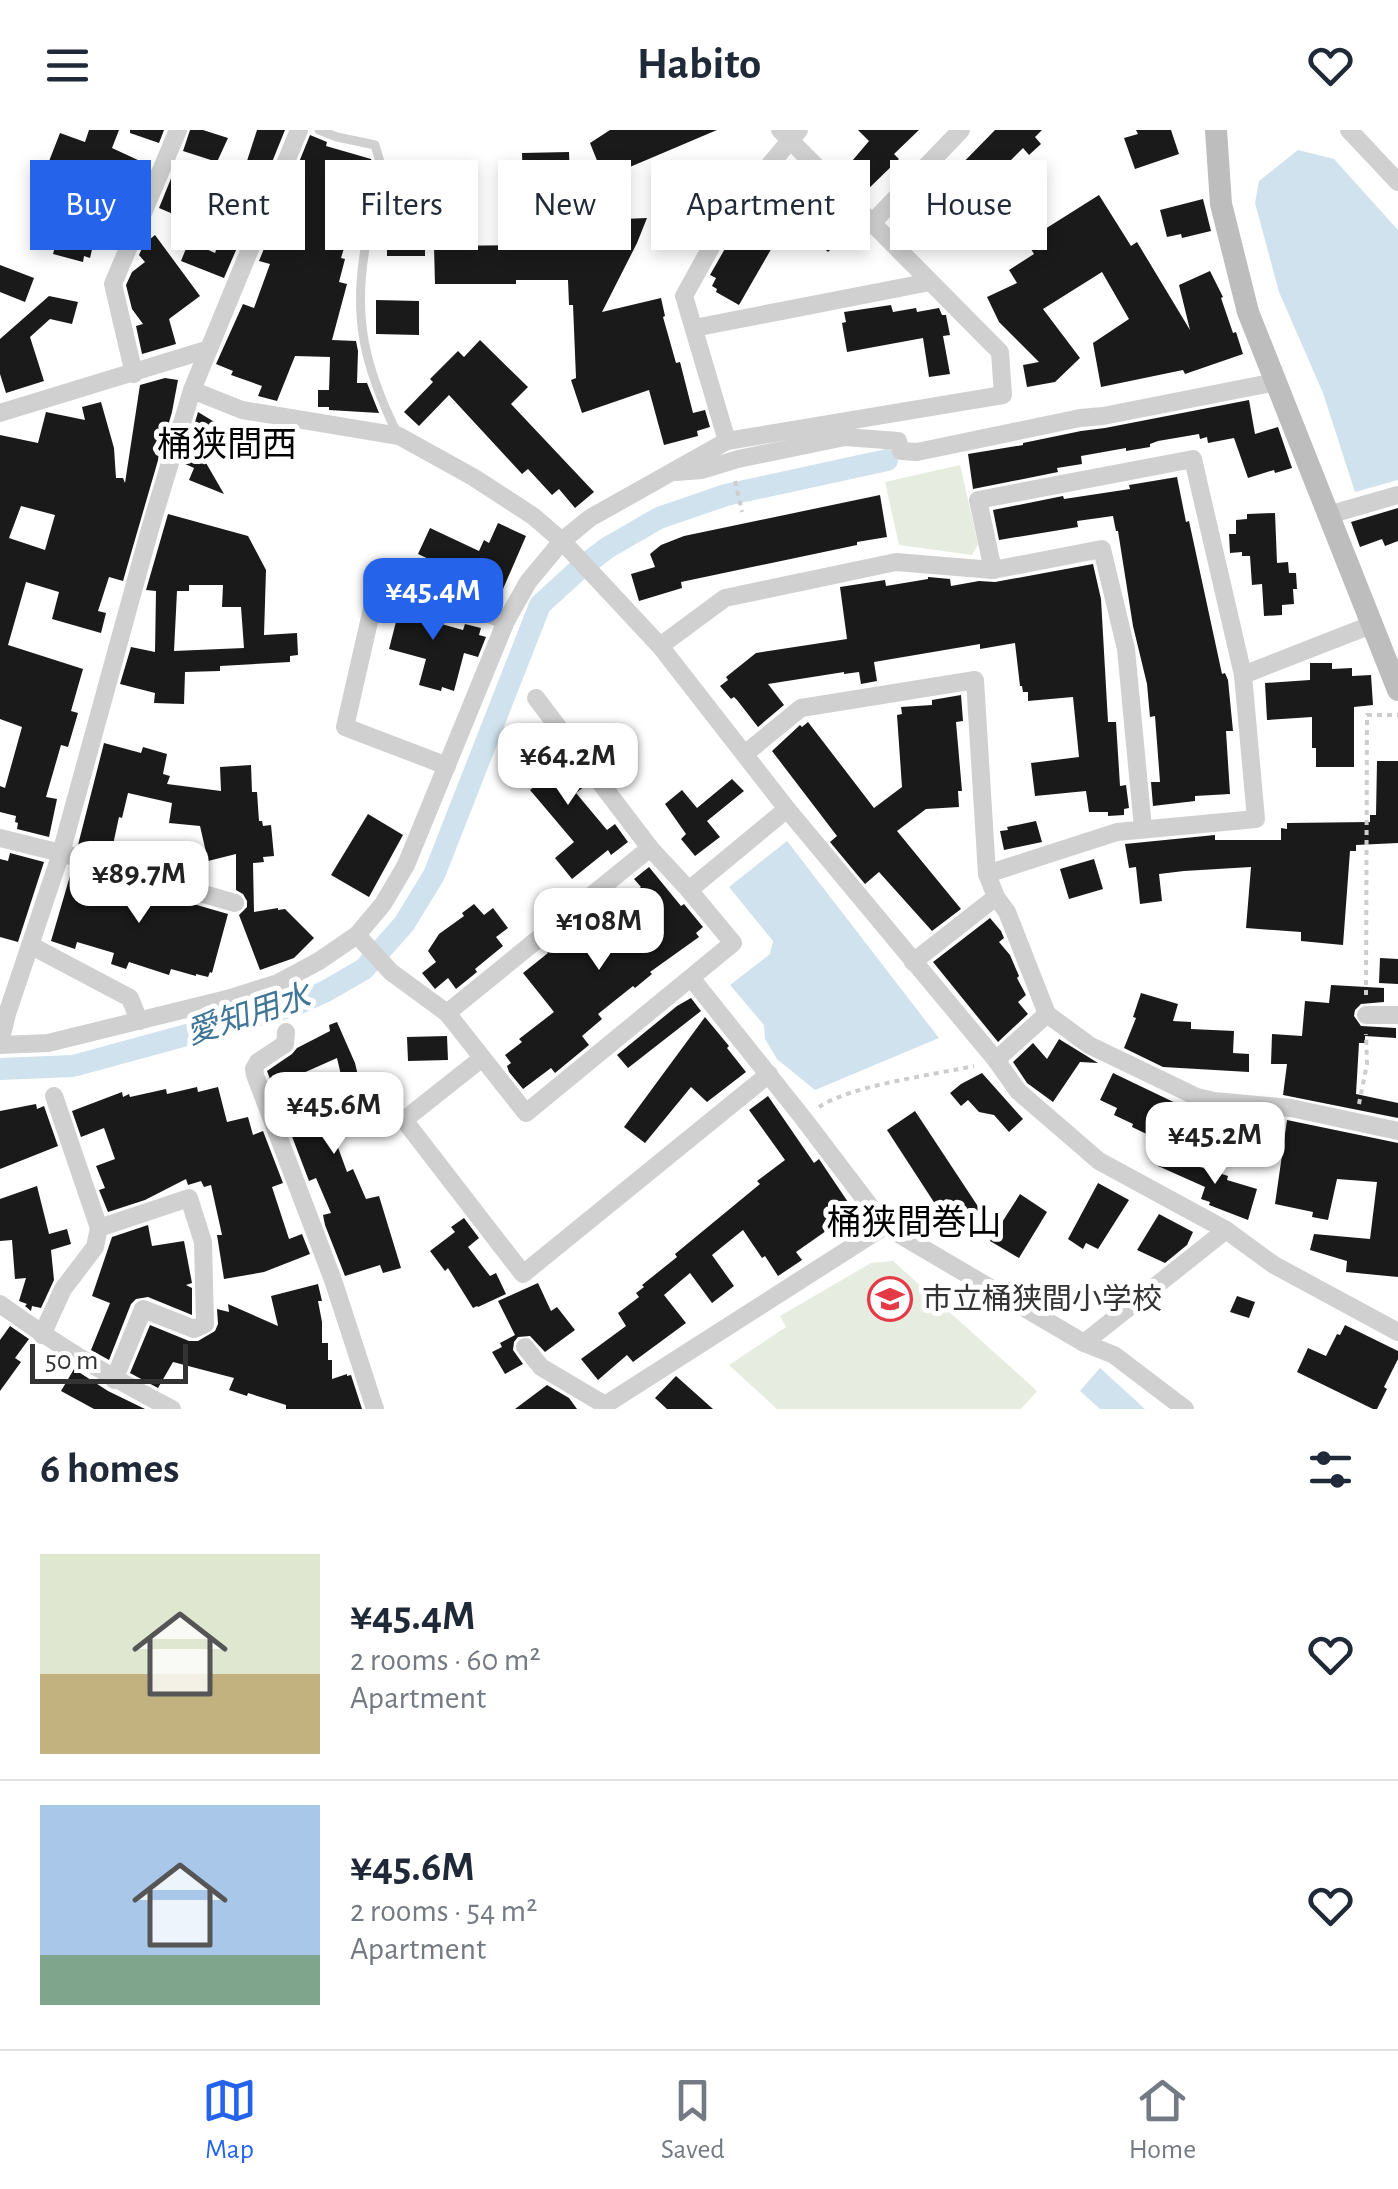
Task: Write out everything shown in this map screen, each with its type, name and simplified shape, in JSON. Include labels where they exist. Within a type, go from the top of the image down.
[{"type":"street","points":[[134,374],[113,284],[178,130]]},
{"type":"street","points":[[299,130],[192,390],[61,853],[0,1044],[48,1042],[227,999],[278,982],[320,961],[357,935],[406,866],[506,621],[528,582],[590,518],[728,441],[1003,395],[1000,352],[789,133],[731,212],[684,296],[728,441]]},
{"type":"street","points":[[872,223],[961,130]]},
{"type":"street","points":[[1216,130],[1221,204],[1248,312],[1398,690]]},
{"type":"street","points":[[1349,130],[1398,182]]},
{"type":"street","points":[[694,328],[930,282]]},
{"type":"street","points":[[0,413],[209,349]]},
{"type":"street","points":[[667,473],[702,470],[844,437],[898,441],[901,451],[916,452],[1276,382]]},
{"type":"street","points":[[192,390],[242,410],[399,436],[474,477],[533,516],[602,582],[660,646],[1018,1091],[1099,1162],[1226,1230],[1274,1265],[1398,1332]]},
{"type":"street","points":[[987,874],[1117,832],[1256,819],[1243,675],[1192,459],[978,500],[993,570]]},
{"type":"street","points":[[1328,515],[1398,495]]},
{"type":"street","points":[[660,646],[725,598],[896,562],[993,570],[1102,549],[1126,649],[1143,828]]},
{"type":"street","points":[[447,766],[345,726],[380,569],[506,621]]},
{"type":"street","points":[[1243,675],[1371,625]]},
{"type":"street","points":[[746,753],[801,708],[974,680],[987,874],[1007,912],[1047,1014],[1089,1044],[1196,1097],[1290,1108],[1398,1131]]},
{"type":"street","points":[[357,935],[391,972],[447,1014],[526,1113],[734,943],[650,848],[536,698]]},
{"type":"street","points":[[689,890],[788,809]]},
{"type":"street","points":[[0,838],[235,902]]},
{"type":"street","points":[[447,1014],[650,848]]},
{"type":"street","points":[[913,962],[996,897]]},
{"type":"street","points":[[30,945],[130,998],[139,1021]]},
{"type":"street","points":[[692,980],[884,1226],[1084,1344],[1114,1355],[1185,1409]]},
{"type":"street","points":[[993,1058],[1047,1014]]},
{"type":"street","points":[[1366,1015],[1398,1015]]},
{"type":"street","points":[[286,1032],[285,1044],[258,1062],[255,1075],[333,1280],[375,1409]]},
{"type":"street","points":[[482,1059],[404,1120],[523,1274],[769,1074]]},
{"type":"street","points":[[42,1334],[63,1289],[94,1247],[98,1228],[54,1096]]},
{"type":"street","points":[[98,1228],[189,1198],[204,1242],[205,1324],[194,1329],[143,1309],[114,1380]]},
{"type":"street","points":[[525,1347],[542,1367],[604,1407],[884,1226]]},
{"type":"street","points":[[1084,1344],[1226,1230]]},
{"type":"street","points":[[0,1304],[114,1380],[172,1409]]},
{"type":"lane","points":[[319,130],[375,145],[384,183],[366,242],[360,298],[365,354],[377,393],[399,436]]},
{"type":"path","points":[[730,462],[742,512]]},
{"type":"path","points":[[1355,1123],[1367,1064],[1367,715],[1398,715]]},
{"type":"path","points":[[803,1118],[828,1102],[864,1090],[978,1065],[993,1058]]},
{"type":"shaded area","points":[[960,465],[978,544],[972,555],[899,545],[885,482]]},
{"type":"shaded area","points":[[893,1261],[1037,1391],[1021,1409],[777,1409],[729,1365],[786,1327],[780,1316],[871,1263]]},
{"type":"water","points":[[1298,150],[1334,159],[1398,230],[1398,480],[1355,492],[1323,393],[1279,292],[1255,203],[1259,181]]},
{"type":"water","points":[[787,841],[939,1038],[815,1090],[777,1059],[765,1039],[764,1025],[730,985],[770,954],[773,941],[729,887]]},
{"type":"water","points":[[1100,1368],[1145,1409],[1100,1409],[1080,1391]]},
{"type":"building","points":[[89,130],[119,130],[112,148],[138,160],[50,160],[60,133],[85,142]]},
{"type":"building","points":[[130,130],[164,130],[159,143]]},
{"type":"building","points":[[190,130],[228,138],[218,160],[183,151]]},
{"type":"building","points":[[257,130],[285,130],[273,160],[247,160]]},
{"type":"building","points":[[610,130],[717,130],[631,167],[631,160],[597,160],[590,143]]},
{"type":"building","points":[[858,130],[919,130],[894,154],[899,159],[890,160],[890,168],[870,187],[870,160],[853,160],[869,141]]},
{"type":"building","points":[[995,130],[1042,130],[1035,137],[1041,144],[1029,155],[1023,148],[1011,160],[966,160]]},
{"type":"building","points":[[1136,130],[1171,130],[1179,154],[1135,169],[1124,138],[1138,134]]},
{"type":"building","points":[[310,135],[327,142],[326,146],[371,159],[325,160],[325,250],[343,250],[339,282],[347,284],[332,340],[356,341],[357,383],[367,383],[379,413],[318,407],[318,390],[329,390],[330,357],[295,356],[277,401],[258,396],[262,386],[231,375],[233,371],[216,364],[243,304],[254,308],[270,264],[259,261],[263,250],[305,250],[305,160],[300,160]]},
{"type":"building","points":[[569,152],[569,160],[522,160],[522,153]]},
{"type":"building","points":[[171,178],[171,213],[159,208]]},
{"type":"building","points":[[1099,195],[1131,246],[1137,242],[1190,330],[1179,285],[1210,271],[1243,354],[1185,374],[1183,370],[1101,387],[1093,343],[1129,319],[1102,272],[1043,309],[1080,358],[1055,382],[1027,387],[1023,365],[1039,362],[999,322],[987,297],[1017,283],[1009,270],[1034,254],[1032,250],[1047,250],[1047,228]]},
{"type":"building","points":[[1203,199],[1211,231],[1182,238],[1181,234],[1167,237],[1160,210]]},
{"type":"building","points":[[647,218],[602,312],[661,298],[663,317],[693,413],[705,410],[710,427],[697,431],[698,436],[664,445],[649,390],[582,413],[571,380],[576,378],[568,280],[435,284],[434,250],[478,250],[478,246],[498,245],[498,250],[631,250],[631,219]]},
{"type":"building","points":[[155,235],[200,296],[169,319],[176,344],[142,354],[136,326],[143,324],[132,309],[126,285],[132,272],[145,262],[139,255],[141,250],[151,250],[151,238]]},
{"type":"building","points":[[54,250],[92,250],[90,258],[84,256],[83,262],[53,254]]},
{"type":"building","points":[[185,250],[236,250],[224,278],[181,261]]},
{"type":"building","points":[[387,250],[425,250],[425,256],[387,256]]},
{"type":"building","points":[[724,250],[771,250],[739,305],[716,292],[712,286],[716,278],[710,275]]},
{"type":"building","points":[[0,265],[34,278],[25,302],[0,292]]},
{"type":"building","points":[[49,296],[78,302],[72,324],[50,319],[30,337],[44,381],[6,393],[0,374],[0,339]]},
{"type":"building","points":[[376,300],[419,301],[419,335],[376,334]]},
{"type":"building","points":[[891,305],[893,312],[939,308],[946,315],[950,335],[943,336],[950,374],[929,377],[923,338],[847,352],[844,312]]},
{"type":"building","points":[[480,340],[528,387],[511,404],[594,492],[575,508],[559,489],[552,495],[528,469],[522,474],[449,395],[419,426],[404,412],[458,351],[464,357]]},
{"type":"building","points":[[165,378],[178,380],[123,581],[109,577],[98,611],[106,613],[101,633],[52,619],[59,592],[26,582],[8,645],[83,669],[71,711],[78,713],[68,747],[61,745],[46,797],[57,799],[49,837],[17,829],[16,816],[0,812],[0,786],[5,788],[22,727],[0,719],[0,435],[38,443],[46,412],[85,420],[82,407],[101,402],[114,448],[116,478],[123,478],[125,483],[140,385]],"holes":[[[21,506],[55,515],[45,550],[9,538]]]},
{"type":"building","points":[[1249,400],[1255,434],[1278,427],[1292,468],[1248,478],[1234,438],[1208,443],[1207,437],[1200,439],[1199,434],[1158,441],[1150,447],[1081,456],[1082,464],[1057,468],[1058,472],[973,489],[968,454]]},
{"type":"building","points":[[198,412],[221,426],[202,456],[224,494],[189,480],[194,468],[183,463]]},
{"type":"building","points":[[1177,477],[1222,674],[1228,680],[1233,731],[1226,731],[1230,794],[1195,796],[1195,801],[1153,806],[1151,782],[1160,782],[1155,716],[1150,717],[1147,684],[1113,516],[1077,521],[1078,527],[999,540],[993,510],[1063,496],[1064,499],[1130,489],[1129,485]]},
{"type":"building","points":[[880,495],[887,537],[681,582],[682,588],[639,601],[631,574],[655,567],[650,554],[661,545],[684,536]]},
{"type":"building","points":[[1398,508],[1398,541],[1385,546],[1382,539],[1360,547],[1351,522]]},
{"type":"building","points":[[1275,513],[1277,563],[1288,562],[1289,573],[1296,573],[1297,589],[1293,589],[1294,604],[1282,605],[1282,615],[1264,616],[1262,584],[1252,585],[1250,556],[1230,553],[1229,534],[1236,534],[1236,520],[1247,519],[1247,514]]},
{"type":"building","points":[[168,514],[248,536],[266,570],[264,635],[297,633],[298,655],[290,656],[290,662],[185,672],[184,704],[154,703],[155,693],[120,684],[131,647],[155,652],[156,591],[146,590]],"holes":[[[189,585],[223,585],[222,607],[241,607],[244,648],[174,651],[177,591],[189,591]]]},
{"type":"building","points":[[498,523],[526,536],[503,589],[418,554],[430,528],[479,551],[484,540],[489,543]]},
{"type":"building","points":[[1093,564],[1101,599],[1108,722],[1116,722],[1120,786],[1126,785],[1129,808],[1124,809],[1124,815],[1089,812],[1086,791],[1035,796],[1031,763],[1079,757],[1073,697],[1028,701],[1028,692],[1020,686],[1015,643],[980,649],[980,644],[874,662],[877,681],[861,684],[859,672],[844,672],[768,684],[784,705],[758,727],[720,686],[756,653],[847,639],[840,587],[885,580],[886,586],[928,577],[950,579],[951,586],[995,582]]},
{"type":"building","points":[[406,593],[434,604],[427,620],[463,630],[465,624],[481,628],[479,635],[486,637],[478,657],[464,653],[454,691],[419,685],[426,659],[389,649],[398,614],[394,612]]},
{"type":"building","points":[[1310,663],[1332,663],[1332,669],[1352,668],[1352,676],[1371,675],[1373,705],[1354,707],[1354,767],[1316,767],[1312,717],[1267,720],[1265,683],[1310,680]]},
{"type":"building","points":[[961,695],[963,721],[956,722],[962,791],[958,791],[959,807],[926,809],[897,831],[961,909],[932,931],[879,872],[865,884],[830,842],[837,836],[772,751],[808,722],[874,808],[902,787],[897,715],[902,714],[901,707],[932,705],[932,700]]},
{"type":"building","points":[[549,736],[586,785],[576,793],[607,830],[615,824],[628,842],[611,855],[608,850],[572,879],[555,858],[574,842],[530,790],[534,787],[515,765]]},
{"type":"building","points":[[104,743],[141,753],[143,747],[167,754],[163,774],[170,776],[167,784],[221,791],[220,767],[251,765],[259,821],[263,826],[271,825],[274,856],[253,863],[254,912],[285,909],[314,938],[294,958],[260,970],[239,915],[247,901],[236,890],[236,854],[208,861],[200,826],[169,823],[172,803],[128,793],[111,854],[78,845]]},
{"type":"building","points":[[1377,761],[1398,761],[1398,843],[1356,845],[1356,851],[1350,851],[1343,945],[1301,941],[1301,932],[1246,928],[1251,867],[1159,874],[1162,901],[1140,904],[1136,867],[1129,868],[1125,844],[1215,835],[1215,840],[1281,840],[1281,828],[1287,829],[1287,823],[1370,822],[1370,815],[1376,815]]},
{"type":"building","points":[[732,779],[744,791],[707,821],[720,837],[695,856],[681,839],[686,834],[665,804],[682,790],[697,808]]},
{"type":"building","points":[[368,814],[403,835],[369,897],[331,875]]},
{"type":"building","points":[[1036,821],[1042,842],[1004,850],[1000,831]]},
{"type":"building","points":[[10,853],[44,862],[18,942],[0,937],[0,859],[8,861]]},
{"type":"building","points":[[1094,859],[1103,889],[1069,899],[1060,869]]},
{"type":"building","points":[[649,867],[703,927],[696,933],[699,937],[598,1014],[602,1019],[582,1036],[589,1045],[555,1073],[551,1068],[523,1089],[509,1072],[507,1066],[511,1063],[505,1055],[554,1012],[523,973],[560,938],[564,943],[579,931],[582,934],[641,887],[634,879]]},
{"type":"building","points":[[72,869],[228,914],[212,973],[208,977],[196,976],[171,969],[169,975],[129,962],[126,969],[111,964],[114,953],[77,942],[75,949],[51,941]]},
{"type":"building","points":[[474,904],[484,915],[493,908],[508,928],[496,937],[503,946],[456,989],[448,978],[435,989],[422,973],[436,962],[428,951],[439,934]]},
{"type":"building","points":[[990,918],[1004,938],[999,942],[1019,976],[1026,995],[1018,1002],[1028,1014],[998,1042],[933,962]]},
{"type":"building","points":[[1380,958],[1398,959],[1398,984],[1379,983]]},
{"type":"building","points":[[1331,985],[1384,988],[1384,1002],[1361,1004],[1354,1016],[1361,1026],[1396,1028],[1396,1038],[1365,1036],[1365,1043],[1359,1043],[1356,1094],[1398,1103],[1398,1118],[1283,1095],[1287,1064],[1271,1064],[1272,1034],[1302,1036],[1305,1001],[1329,1003]]},
{"type":"building","points":[[1141,993],[1178,1004],[1173,1021],[1191,1022],[1191,1029],[1234,1031],[1233,1053],[1249,1054],[1249,1072],[1163,1067],[1124,1048]]},
{"type":"building","points":[[691,998],[701,1011],[628,1068],[617,1055]]},
{"type":"building","points":[[705,1017],[746,1072],[707,1102],[691,1087],[645,1143],[624,1127]]},
{"type":"building","points":[[337,1022],[355,1063],[364,1101],[348,1105],[337,1058],[301,1074],[315,1115],[325,1112],[347,1172],[353,1169],[366,1199],[379,1196],[401,1268],[383,1273],[380,1265],[345,1276],[325,1225],[323,1215],[331,1213],[316,1178],[309,1181],[267,1071],[297,1048],[330,1031],[329,1025]]},
{"type":"building","points":[[447,1036],[448,1060],[408,1061],[407,1037]]},
{"type":"building","points":[[1059,1039],[1098,1063],[1080,1062],[1053,1102],[1027,1083],[1013,1062],[1033,1043],[1047,1059]]},
{"type":"building","points":[[982,1073],[1023,1119],[1009,1132],[994,1115],[979,1112],[968,1100],[961,1106],[950,1093]]},
{"type":"building","points":[[1113,1073],[1211,1120],[1194,1157],[1114,1115],[1117,1108],[1100,1100]]},
{"type":"building","points":[[197,1087],[198,1092],[218,1087],[227,1122],[248,1117],[253,1135],[263,1131],[283,1183],[272,1187],[289,1239],[302,1234],[310,1254],[264,1272],[224,1279],[217,1235],[222,1235],[211,1185],[204,1187],[201,1181],[188,1185],[186,1179],[145,1200],[108,1212],[99,1190],[105,1188],[96,1166],[115,1159],[104,1128],[81,1137],[72,1111],[122,1092],[123,1097],[130,1097]]},
{"type":"building","points":[[768,1096],[814,1163],[819,1159],[852,1208],[796,1252],[802,1260],[778,1276],[743,1230],[712,1255],[734,1286],[712,1303],[690,1273],[664,1295],[686,1323],[633,1362],[627,1355],[598,1380],[581,1359],[626,1326],[618,1313],[639,1297],[636,1293],[642,1285],[677,1257],[675,1254],[785,1160],[749,1110]]},
{"type":"building","points":[[36,1104],[37,1109],[44,1106],[58,1146],[0,1169],[0,1111]]},
{"type":"building","points":[[915,1111],[981,1211],[952,1230],[887,1130]]},
{"type":"building","points":[[1287,1120],[1398,1143],[1398,1277],[1346,1272],[1347,1261],[1310,1250],[1314,1234],[1370,1239],[1377,1182],[1337,1179],[1328,1220],[1312,1217],[1313,1212],[1275,1204]]},
{"type":"building","points":[[1162,1155],[1257,1189],[1248,1220],[1201,1199],[1205,1187],[1158,1166]]},
{"type":"building","points":[[1098,1183],[1129,1200],[1098,1249],[1086,1243],[1083,1249],[1068,1239]]},
{"type":"building","points":[[37,1186],[49,1234],[67,1229],[71,1244],[51,1250],[54,1280],[41,1308],[32,1306],[31,1311],[19,1301],[26,1278],[15,1279],[12,1240],[0,1241],[0,1199]]},
{"type":"building","points":[[1020,1194],[1047,1212],[1019,1258],[990,1241]]},
{"type":"building","points":[[1159,1214],[1193,1232],[1187,1245],[1165,1263],[1137,1250]]},
{"type":"building","points":[[464,1218],[479,1238],[468,1247],[490,1276],[496,1273],[506,1294],[473,1308],[448,1268],[445,1271],[430,1251],[455,1232],[451,1227]]},
{"type":"building","points":[[148,1225],[152,1246],[184,1241],[192,1283],[186,1285],[192,1288],[192,1315],[148,1297],[136,1299],[109,1360],[91,1350],[110,1303],[92,1296],[112,1237]]},
{"type":"building","points":[[538,1283],[551,1311],[557,1307],[575,1330],[545,1352],[530,1336],[518,1337],[513,1350],[523,1364],[505,1374],[492,1352],[515,1335],[498,1301]]},
{"type":"building","points":[[318,1284],[322,1343],[328,1343],[332,1379],[351,1375],[362,1409],[286,1409],[286,1405],[229,1390],[234,1378],[173,1362],[158,1388],[130,1373],[150,1325],[198,1341],[215,1331],[217,1309],[229,1312],[228,1304],[278,1326],[271,1296]]},
{"type":"building","points":[[1237,1296],[1255,1302],[1249,1318],[1230,1312]]},
{"type":"building","points":[[1345,1325],[1398,1351],[1377,1409],[1297,1372],[1308,1348],[1326,1356]]},
{"type":"building","points":[[10,1326],[29,1339],[15,1358],[21,1362],[0,1391],[0,1340]]},
{"type":"building","points":[[74,1369],[145,1409],[94,1409],[61,1391]]},
{"type":"building","points":[[676,1376],[713,1409],[667,1409],[655,1398]]},
{"type":"building","points":[[547,1385],[569,1398],[577,1409],[515,1409]]},
{"type":"waterway","name":"愛知用水","points":[[0,1069],[73,1066],[293,1006],[364,969],[404,924],[434,875],[540,605],[607,548],[659,518],[726,495],[887,460]]},
{"type":"place","name":"市立桶狭間小学校","points":[[890,1299]]},
{"type":"district","name":"桶狭間西","points":[[227,444]]},
{"type":"district","name":"桶狭間巻山","points":[[914,1222]]}]
